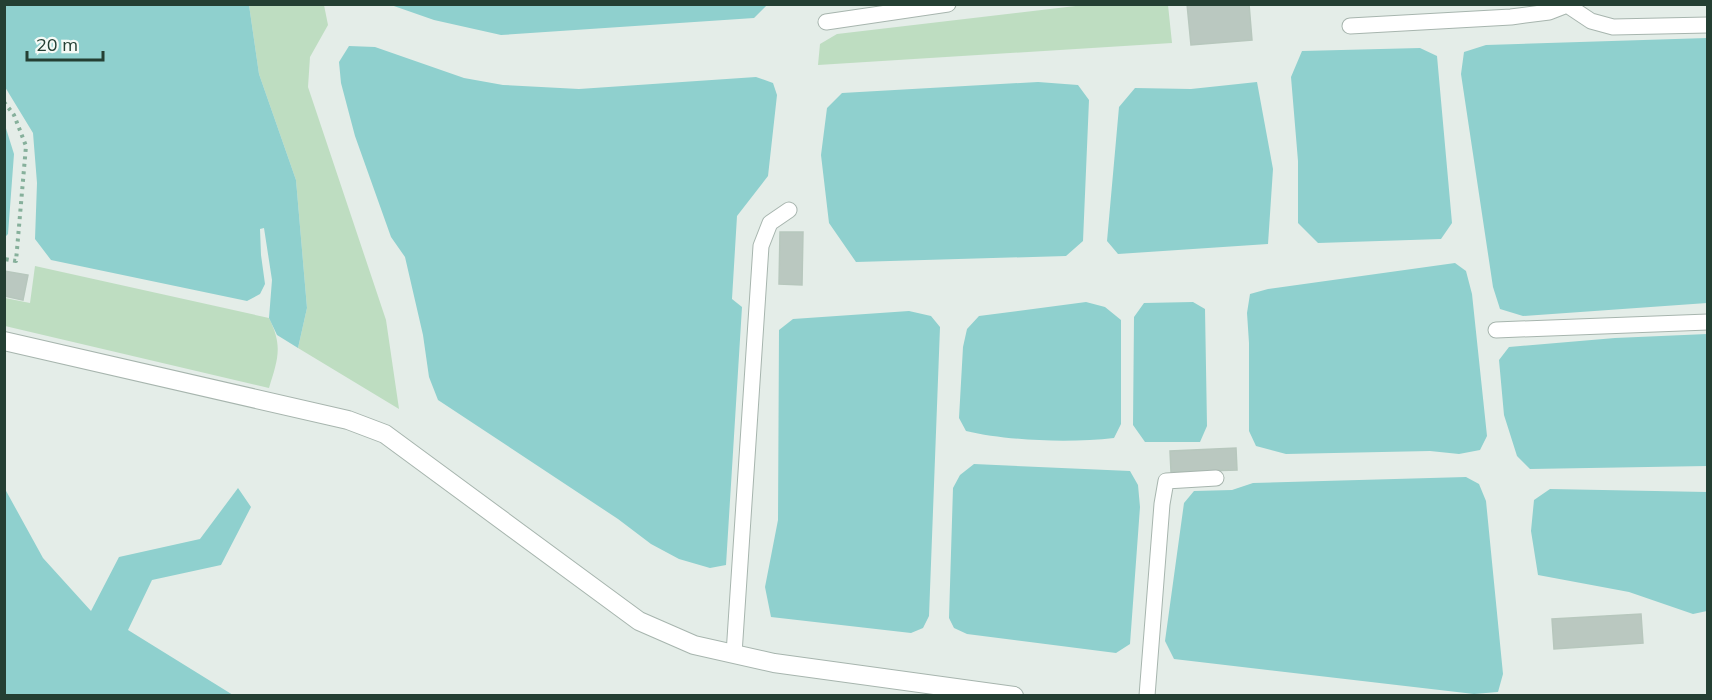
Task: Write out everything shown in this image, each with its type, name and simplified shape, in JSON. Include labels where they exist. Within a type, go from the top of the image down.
[{"type":"street","points":[[4,341],[348,420],[385,434],[639,621],[694,645],[774,663],[1014,696]]},
{"type":"lane","points":[[826,22],[948,4]]},
{"type":"lane","points":[[1350,26],[1511,18],[1549,12],[1567,5],[1591,21],[1613,27],[1707,25]]},
{"type":"lane","points":[[734,654],[761,246],[770,223],[789,210]]},
{"type":"lane","points":[[1496,330],[1707,322]]},
{"type":"lane","points":[[1147,696],[1162,504],[1166,481],[1216,478]]},
{"type":"path","points":[[4,102],[14,116],[26,146],[16,261],[4,258]]},
{"type":"green space","points":[[249,5],[324,5],[328,25],[310,57],[308,87],[386,320],[399,409],[298,348],[307,308],[296,180],[259,74]]},
{"type":"green space","points":[[1084,5],[1168,5],[1172,43],[818,65],[820,44],[837,34]]},
{"type":"green space","points":[[35,266],[269,318],[276,337],[278,353],[269,388],[5,326],[5,298],[30,303]]},
{"type":"water","points":[[5,4],[249,5],[259,74],[296,180],[307,308],[298,348],[277,335],[269,318],[272,280],[264,228],[260,229],[265,284],[260,294],[247,301],[51,260],[35,239],[37,183],[33,133],[5,87]]},
{"type":"water","points":[[391,5],[767,5],[754,18],[501,35],[434,20]]},
{"type":"water","points":[[1707,38],[1707,303],[1523,316],[1500,309],[1493,287],[1461,74],[1464,52],[1486,45]]},
{"type":"water","points":[[349,46],[375,47],[464,78],[503,85],[579,89],[756,77],[773,83],[777,95],[768,176],[737,216],[732,299],[742,307],[726,565],[710,568],[679,559],[651,544],[618,519],[438,400],[429,377],[423,335],[405,257],[391,237],[355,136],[341,83],[339,62]]},
{"type":"water","points":[[1420,48],[1437,56],[1452,223],[1441,239],[1318,243],[1298,223],[1298,161],[1291,77],[1302,51]]},
{"type":"water","points":[[1038,82],[1078,85],[1089,100],[1083,241],[1066,256],[856,262],[829,223],[821,155],[827,108],[842,93]]},
{"type":"water","points":[[1257,82],[1273,169],[1268,244],[1118,254],[1107,241],[1119,107],[1135,88],[1191,89]]},
{"type":"water","points":[[4,122],[14,154],[8,234],[5,237]]},
{"type":"water","points":[[1455,263],[1466,271],[1472,294],[1487,436],[1480,450],[1459,454],[1430,451],[1286,454],[1256,446],[1249,431],[1247,313],[1250,294],[1268,289]]},
{"type":"water","points":[[1086,302],[1105,307],[1121,320],[1121,424],[1114,438],[1039,440],[966,431],[959,418],[963,347],[967,329],[979,316]]},
{"type":"water","points":[[1193,302],[1205,309],[1207,426],[1200,442],[1145,442],[1133,425],[1134,317],[1144,303]]},
{"type":"water","points":[[909,311],[931,316],[940,327],[929,616],[923,628],[911,633],[771,617],[765,587],[778,520],[779,330],[793,319]]},
{"type":"water","points":[[1707,334],[1707,466],[1530,469],[1517,456],[1504,415],[1499,360],[1509,347],[1615,338]]},
{"type":"water","points":[[974,464],[1130,471],[1138,485],[1140,507],[1130,644],[1116,653],[967,634],[954,628],[949,618],[953,488],[960,475]]},
{"type":"water","points":[[1466,477],[1479,484],[1486,501],[1503,674],[1498,692],[1474,694],[1174,659],[1165,641],[1184,503],[1194,491],[1232,490],[1253,483]]},
{"type":"water","points":[[238,488],[251,507],[221,565],[152,580],[128,630],[233,695],[5,695],[5,489],[43,558],[91,611],[119,557],[200,539]]},
{"type":"water","points":[[1550,489],[1707,492],[1707,611],[1693,614],[1629,592],[1538,575],[1531,531],[1534,500]]},
{"type":"building","points":[[1187,4],[1249,4],[1252,40],[1191,45]]},
{"type":"building","points":[[780,232],[803,232],[802,285],[779,284]]},
{"type":"building","points":[[4,271],[28,275],[23,300],[4,296]]},
{"type":"building","points":[[1236,448],[1237,470],[1171,472],[1170,451]]},
{"type":"building","points":[[1641,614],[1643,643],[1554,649],[1552,619]]}]
